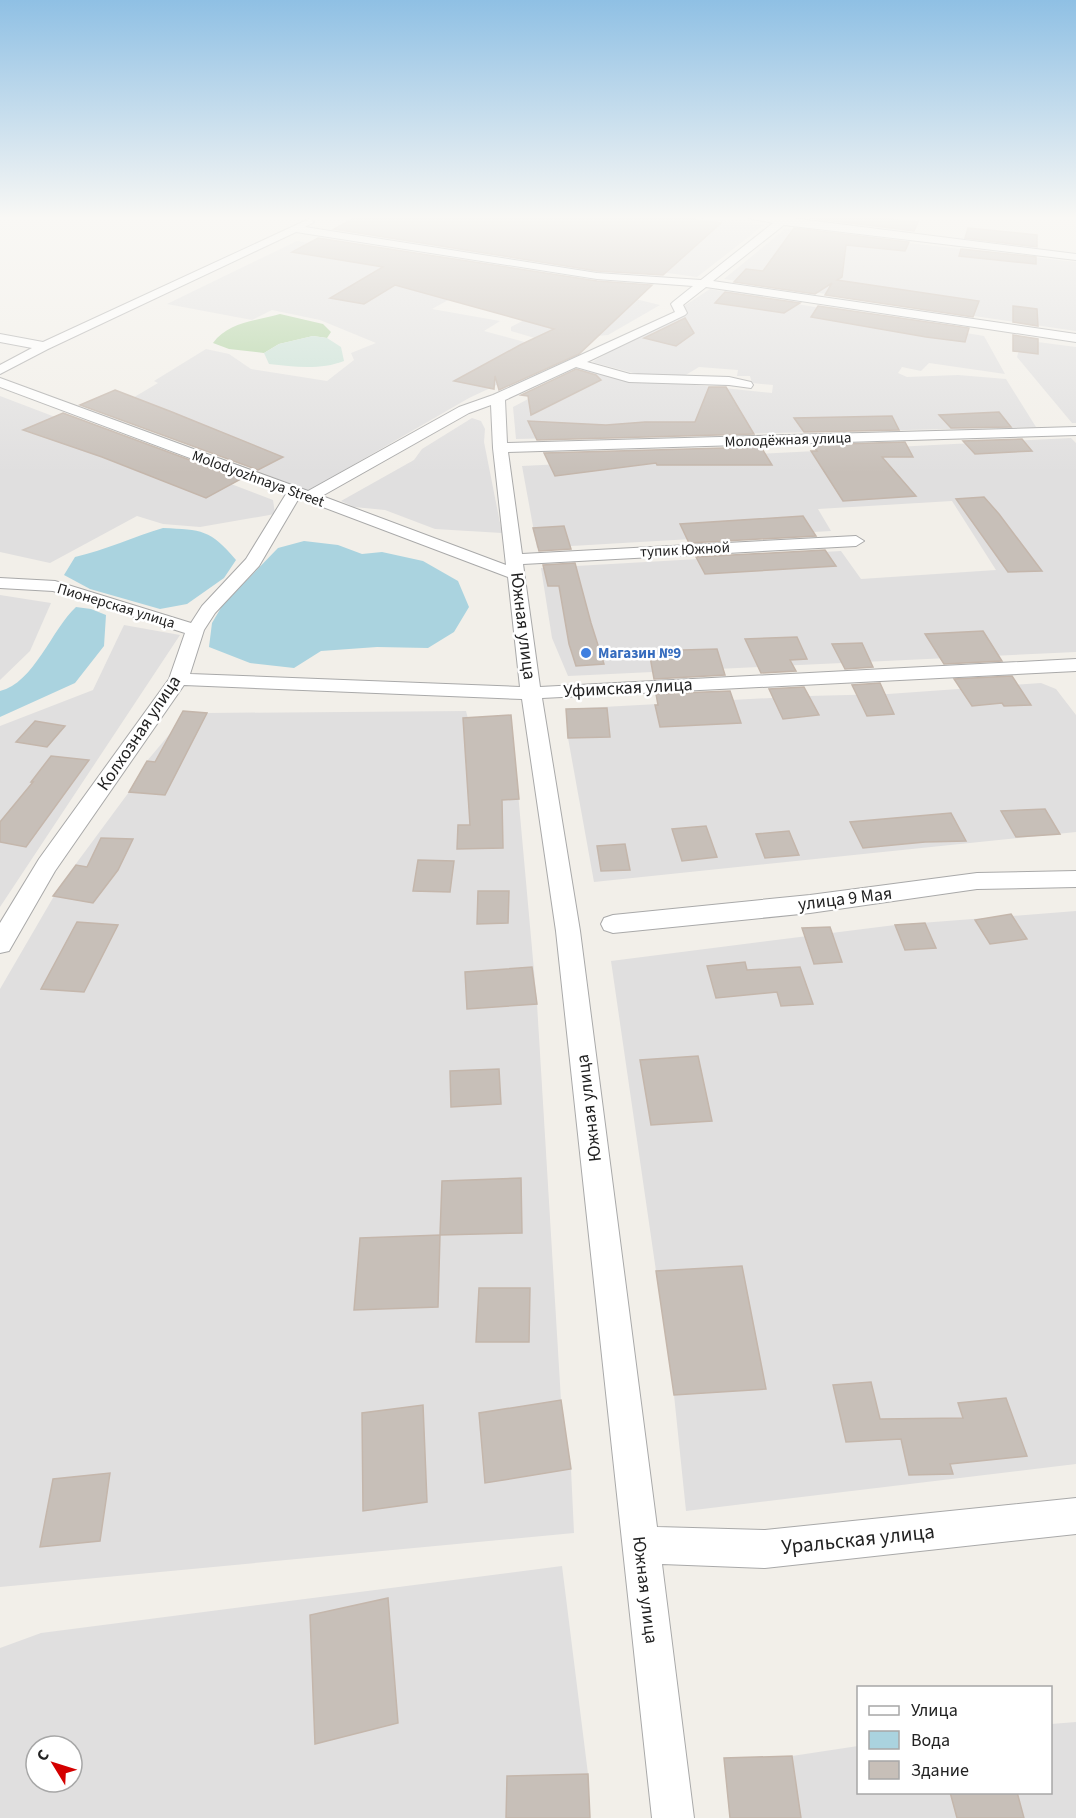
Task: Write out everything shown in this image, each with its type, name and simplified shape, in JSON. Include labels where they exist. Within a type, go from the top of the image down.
[{"type":"street","points":[[0,370],[133,303]]},
{"type":"street","points":[[301,495],[464,410],[498,398],[681,313],[678,303]]},
{"type":"street","points":[[837,303],[1076,338]]},
{"type":"street","points":[[0,338],[44,346]]},
{"type":"street","points":[[574,363],[629,378],[729,381],[746,385]]},
{"type":"street","name":"Molodyozhnaya Street","points":[[0,382],[301,495],[515,566]]},
{"type":"street","name":"Южная улица","points":[[498,398],[500,448],[531,693],[568,931],[673,1818]]},
{"type":"street","name":"Молодёжная улица","points":[[500,448],[1076,431]]},
{"type":"street","name":"Колхозная улица","points":[[0,944],[47,865],[179,679],[195,630],[208,610],[253,562],[301,495]]},
{"type":"street","name":"тупик Южной","points":[[515,566],[856,541]]},
{"type":"street","name":"Пионерская улица","points":[[0,584],[55,586],[195,630]]},
{"type":"street","name":"Уфимская улица","points":[[179,679],[531,693],[1076,665]]},
{"type":"street","name":"улица 9 Мая","points":[[613,924],[810,904],[977,881],[1076,879]]},
{"type":"street","name":"Уральская улица","points":[[639,1545],[765,1549],[1076,1516]]},
{"type":"shaded area","points":[[443,303],[432,309],[500,321],[484,331],[565,353],[469,398],[308,491],[109,412],[158,383],[154,381],[206,349],[229,354],[251,369],[327,381],[354,360],[351,353],[376,343],[320,320],[272,310],[252,320],[167,304]]},
{"type":"shaded area","points":[[556,303],[651,303],[660,305],[608,335],[597,336],[572,349],[511,331],[511,327]]},
{"type":"shaded area","points":[[689,303],[791,303],[984,336],[1005,374],[929,363],[921,371],[902,367],[898,373],[907,377],[958,375],[1006,379],[1036,427],[516,439],[513,407],[583,370],[634,382],[676,383],[772,393],[773,385],[752,383],[750,376],[737,376],[738,370],[699,367],[684,376],[648,377],[592,362],[643,333]]},
{"type":"shaded area","points":[[885,303],[1076,303],[1076,331]]},
{"type":"shaded area","points":[[1022,340],[1076,347],[1076,423],[1072,423],[1017,357]]},
{"type":"shaded area","points":[[0,396],[273,500],[275,514],[200,527],[163,524],[137,516],[50,563],[0,552]]},
{"type":"shaded area","points":[[472,418],[481,421],[485,429],[484,442],[502,533],[435,529],[385,510],[354,507],[341,501],[414,460],[422,449]]},
{"type":"shaded area","points":[[1071,438],[1076,443],[1076,652],[568,676],[552,638],[541,568],[841,551],[861,579],[996,570],[952,501],[818,509],[831,531],[537,548],[522,466]]},
{"type":"shaded area","points":[[0,595],[51,603],[30,651],[0,680]]},
{"type":"shaded area","points":[[124,625],[180,635],[0,907],[0,726],[93,690]]},
{"type":"shaded area","points":[[1041,683],[1056,689],[1076,715],[1076,832],[594,882],[568,738],[566,709],[888,694]]},
{"type":"shaded area","points":[[183,711],[207,713],[466,711],[468,719],[511,715],[537,1004],[561,1400],[571,1469],[574,1533],[0,1587],[0,989],[61,884],[129,792],[147,761],[173,730]]},
{"type":"shaded area","points":[[1076,911],[1076,1464],[686,1511],[674,1395],[611,961],[895,925]]},
{"type":"shaded area","points":[[562,1566],[588,1774],[590,1818],[0,1818],[0,1648],[41,1633]]},
{"type":"shaded area","points":[[1076,1722],[1076,1818],[730,1818],[724,1758],[792,1756],[857,1746],[857,1794],[1052,1794],[1052,1724]]},
{"type":"green space","points":[[280,314],[323,324],[331,332],[327,338],[313,336],[279,344],[264,353],[229,349],[213,343],[234,326]]},
{"type":"green space","points":[[313,336],[327,338],[341,347],[344,361],[317,367],[269,364],[264,353],[279,344]]},
{"type":"water","points":[[163,528],[187,529],[204,533],[219,542],[236,560],[224,578],[187,604],[160,609],[90,589],[64,575],[75,557]]},
{"type":"water","points":[[304,541],[338,545],[362,554],[382,552],[423,561],[458,581],[469,607],[454,632],[428,648],[377,647],[321,651],[294,668],[250,663],[209,647],[212,623],[222,606],[278,548]]},
{"type":"water","points":[[76,607],[91,609],[106,615],[104,646],[75,683],[0,717],[0,691],[23,678],[33,667]]},
{"type":"building","points":[[459,303],[633,303],[579,354],[499,390],[495,376],[494,389],[454,381],[520,345],[554,329]]},
{"type":"building","points":[[715,303],[799,303],[800,303],[784,313]]},
{"type":"building","points":[[878,303],[978,303],[973,317]]},
{"type":"building","points":[[818,306],[969,328],[965,342],[926,337],[811,317]]},
{"type":"building","points":[[1013,306],[1037,309],[1038,326],[1013,322]]},
{"type":"building","points":[[685,318],[694,333],[676,346],[644,338]]},
{"type":"building","points":[[1013,335],[1038,339],[1038,354],[1013,351]]},
{"type":"building","points":[[576,369],[596,375],[601,380],[531,415],[528,396],[521,395]]},
{"type":"building","points":[[709,387],[726,387],[754,434],[537,440],[528,421],[606,425],[695,422]]},
{"type":"building","points":[[115,390],[283,457],[258,470],[80,405]]},
{"type":"building","points":[[999,412],[1011,427],[951,428],[939,415]]},
{"type":"building","points":[[63,413],[241,479],[206,498],[102,457],[23,430]]},
{"type":"building","points":[[892,416],[899,430],[804,432],[794,418]]},
{"type":"building","points":[[1022,439],[1032,451],[975,454],[963,441]]},
{"type":"building","points":[[905,442],[913,457],[882,457],[916,496],[843,501],[811,451],[817,451],[813,445]]},
{"type":"building","points":[[761,447],[772,465],[657,465],[656,463],[555,476],[544,453]]},
{"type":"building","points":[[984,497],[1042,571],[1008,572],[956,499]]},
{"type":"building","points":[[803,516],[816,536],[689,543],[680,524]]},
{"type":"building","points":[[564,526],[571,549],[539,551],[533,528]]},
{"type":"building","points":[[825,550],[836,566],[705,574],[696,557]]},
{"type":"building","points":[[575,563],[604,664],[576,666],[569,644],[559,586],[548,586],[543,565]]},
{"type":"building","points":[[983,631],[1002,661],[944,664],[925,634]]},
{"type":"building","points":[[797,637],[807,659],[790,660],[796,671],[761,673],[745,639]]},
{"type":"building","points":[[862,643],[873,667],[845,669],[832,644]]},
{"type":"building","points":[[717,649],[725,675],[654,679],[649,651]]},
{"type":"building","points":[[1012,676],[1031,705],[1004,706],[1002,703],[972,706],[954,679]]},
{"type":"building","points":[[880,683],[894,714],[867,716],[852,685]]},
{"type":"building","points":[[804,687],[819,715],[783,719],[769,689]]},
{"type":"building","points":[[730,691],[741,723],[660,727],[655,705],[658,705],[656,694]]},
{"type":"building","points":[[607,708],[610,737],[568,738],[566,709]]},
{"type":"building","points":[[183,711],[207,713],[165,795],[129,792],[147,761],[155,762]]},
{"type":"building","points":[[511,715],[519,799],[502,800],[503,848],[457,849],[458,825],[470,825],[463,718]]},
{"type":"building","points":[[35,721],[65,726],[47,747],[16,742]]},
{"type":"building","points":[[51,756],[89,760],[26,847],[0,842],[0,822]]},
{"type":"building","points":[[1045,809],[1060,834],[1016,837],[1001,811]]},
{"type":"building","points":[[951,813],[966,841],[863,848],[850,822]]},
{"type":"building","points":[[706,826],[717,857],[682,861],[672,829]]},
{"type":"building","points":[[789,831],[799,855],[765,858],[756,834]]},
{"type":"building","points":[[101,838],[133,839],[118,870],[93,903],[53,896],[76,865],[87,867]]},
{"type":"building","points":[[625,844],[630,870],[601,871],[597,846]]},
{"type":"building","points":[[418,860],[454,861],[450,892],[413,891]]},
{"type":"building","points":[[478,891],[509,891],[508,923],[477,924]]},
{"type":"building","points":[[1011,914],[1027,939],[990,944],[975,920]]},
{"type":"building","points":[[77,922],[118,925],[84,992],[41,989]]},
{"type":"building","points":[[925,923],[936,948],[905,950],[895,925]]},
{"type":"building","points":[[830,927],[842,962],[814,964],[802,928]]},
{"type":"building","points":[[745,962],[747,970],[800,967],[813,1004],[781,1006],[777,992],[716,998],[707,966]]},
{"type":"building","points":[[532,967],[537,1004],[467,1009],[465,972]]},
{"type":"building","points":[[698,1056],[712,1121],[651,1125],[640,1060]]},
{"type":"building","points":[[499,1069],[501,1104],[451,1107],[450,1071]]},
{"type":"building","points":[[521,1178],[522,1233],[440,1235],[442,1181]]},
{"type":"building","points":[[440,1235],[438,1307],[354,1310],[360,1238]]},
{"type":"building","points":[[742,1266],[766,1389],[674,1395],[656,1271]]},
{"type":"building","points":[[479,1288],[530,1288],[529,1342],[476,1342]]},
{"type":"building","points":[[871,1382],[880,1419],[963,1418],[958,1403],[1006,1398],[1027,1456],[950,1464],[953,1474],[909,1475],[901,1439],[846,1442],[833,1385]]},
{"type":"building","points":[[561,1400],[571,1469],[485,1483],[479,1413]]},
{"type":"building","points":[[423,1405],[427,1502],[363,1511],[362,1413]]},
{"type":"building","points":[[110,1473],[100,1541],[40,1547],[53,1479]]},
{"type":"building","points":[[388,1598],[398,1723],[315,1744],[310,1615]]},
{"type":"building","points":[[792,1756],[801,1818],[730,1818],[724,1758]]},
{"type":"building","points":[[588,1774],[590,1818],[506,1818],[507,1776]]},
{"type":"building","points":[[951,1794],[1018,1794],[1024,1818],[957,1818]]},
{"type":"place","name":"Магазин №9","points":[[586,653]]}]
